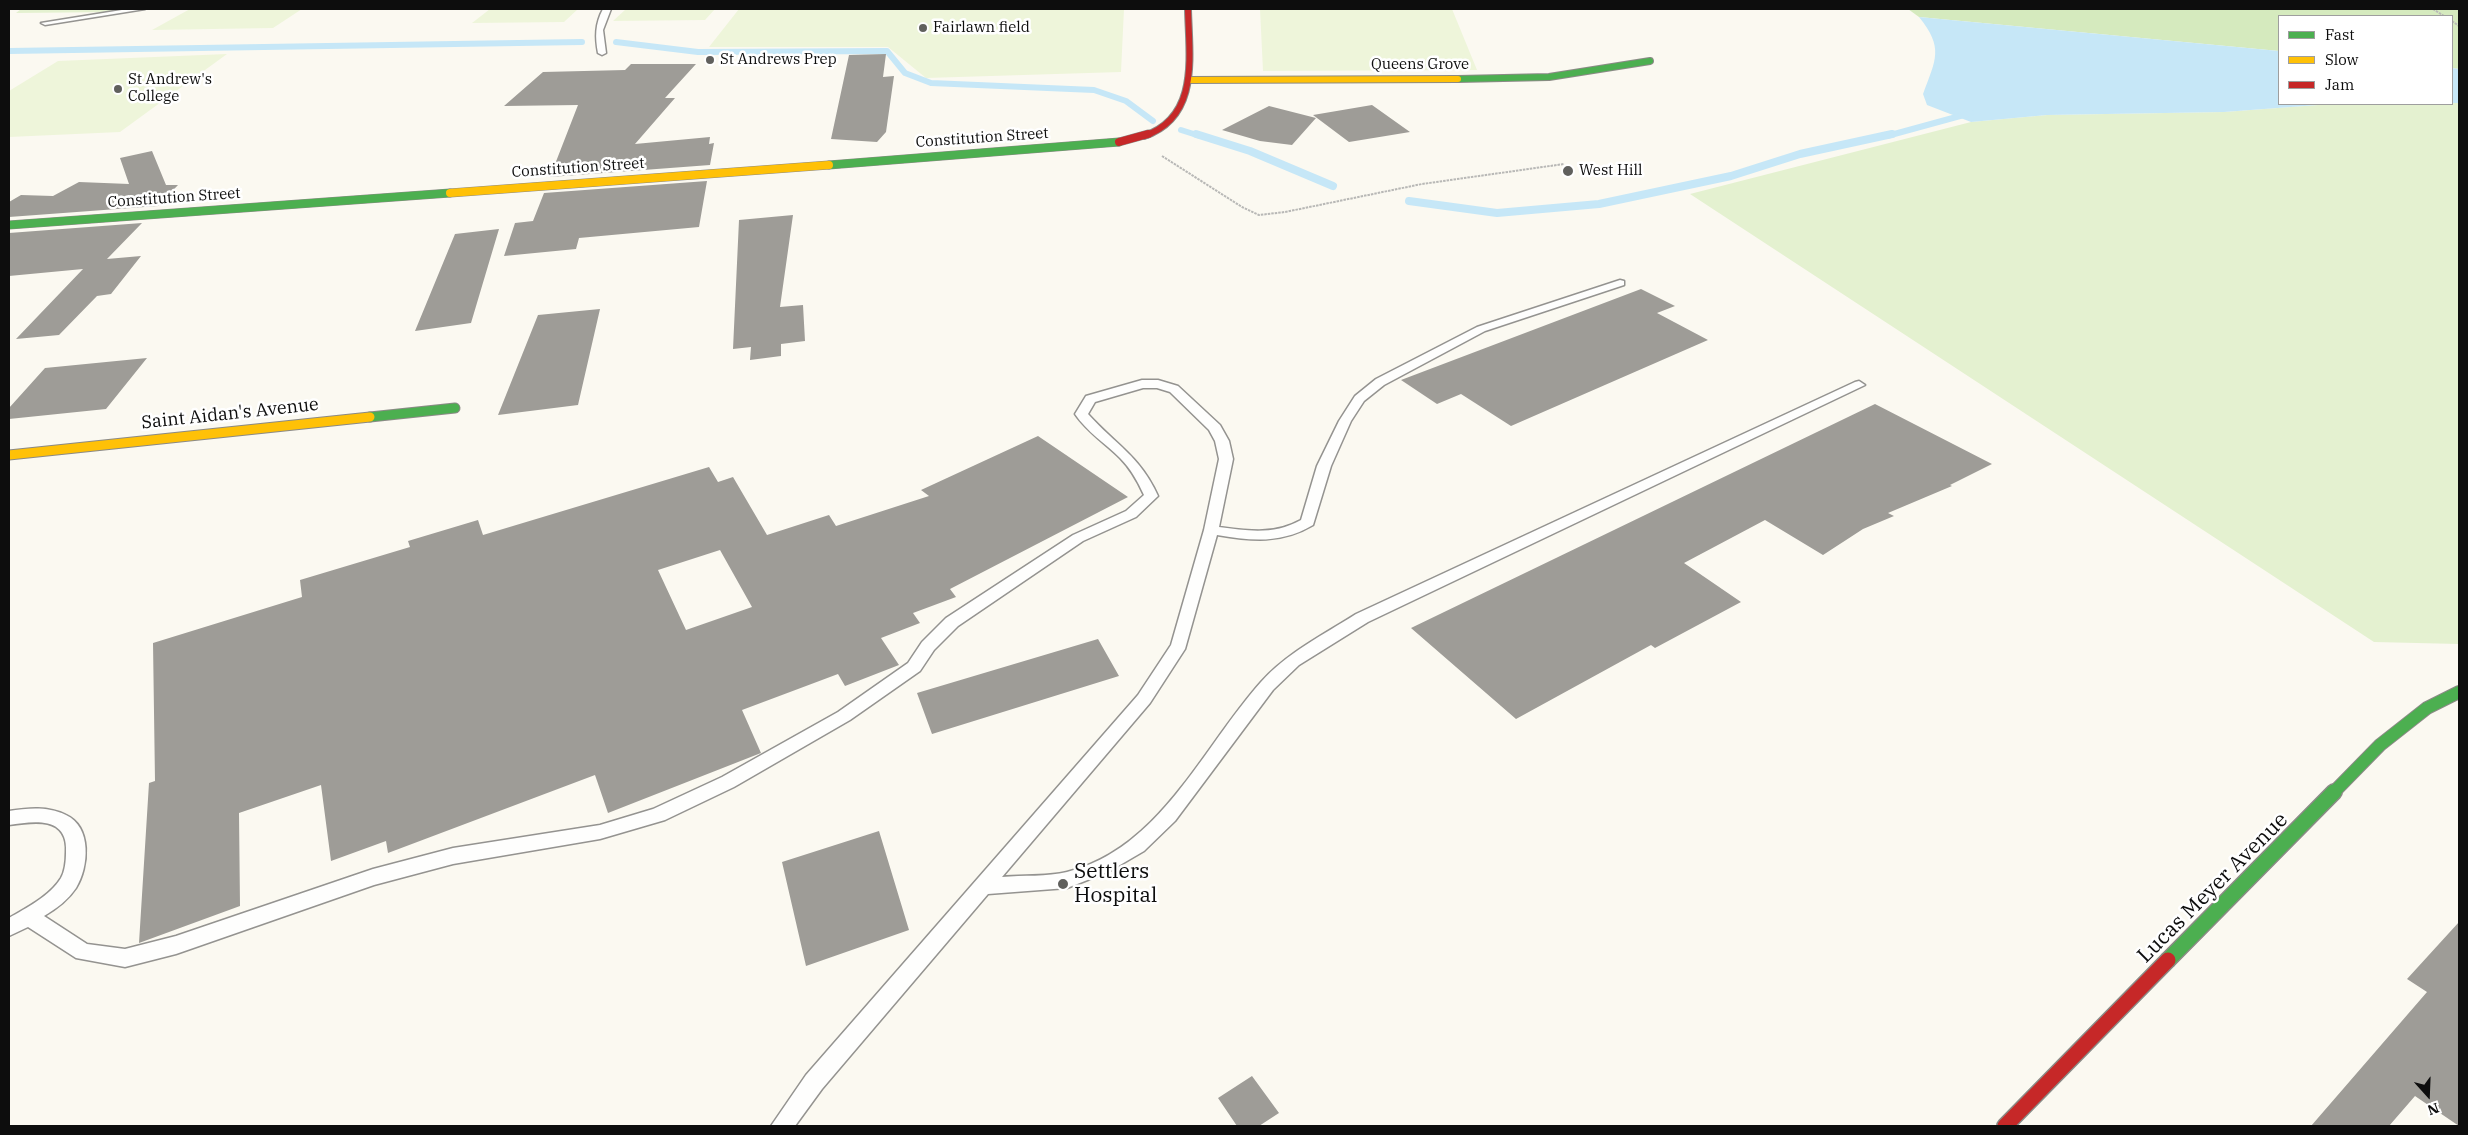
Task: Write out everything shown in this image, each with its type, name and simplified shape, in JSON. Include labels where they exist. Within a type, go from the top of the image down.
[{"type":"street","name":"Constitution Street","points":[[9,225],[1042,149],[1089,145],[1145,136],[1170,124],[1180,110],[1188,80],[1188,9]]},
{"type":"street","name":"Queens Grove","points":[[1188,80],[1515,79],[1554,77],[1616,69],[1650,61]]},
{"type":"street","name":"Saint Aidan's Avenue","points":[[9,455],[455,408]]},
{"type":"street","name":"Lucas Meyer Avenue","points":[[2006,1126],[2380,745],[2427,708],[2459,692]]},
{"type":"lane","points":[[44,23],[140,9]]},
{"type":"lane","points":[[602,53],[598,35],[607,9]]},
{"type":"lane","points":[[1212,530],[1261,536],[1279,536],[1295,532],[1308,522],[1324,466],[1345,421],[1359,399],[1380,382],[1480,329],[1620,283]]},
{"type":"lane","points":[[29,917],[83,952],[125,958],[205,936],[373,877],[453,856],[600,832],[650,817],[728,782],[844,716],[914,667],[928,646],[952,622],[1078,538],[1131,514],[1151,496],[1142,476],[1126,456],[1100,435],[1081,414],[1090,399],[1142,384],[1158,384],[1174,389],[1215,428],[1222,441],[1226,460],[1212,530],[1179,645],[1144,699],[814,1082],[782,1126]]},
{"type":"lane","points":[[984,886],[1066,880],[1101,867],[1138,846],[1168,816],[1267,686],[1293,661],[1362,618],[1859,385]]},
{"type":"lane","points":[[9,818],[51,816],[69,824],[76,838],[76,859],[68,882],[29,917],[9,928]]},
{"type":"path","points":[[1145,136],[1150,149],[1242,207],[1259,214],[1285,212],[1439,181],[1564,164]]},
{"type":"green space","points":[[21,9],[133,9],[114,12],[16,13]]},
{"type":"green space","points":[[190,9],[302,9],[273,28],[152,30]]},
{"type":"green space","points":[[490,9],[578,9],[564,22],[472,23]]},
{"type":"green space","points":[[626,9],[715,9],[705,20],[613,21]]},
{"type":"green space","name":"Fairlawn field","points":[[739,9],[1124,9],[1121,72],[926,78],[888,47],[709,47]]},
{"type":"green space","points":[[1260,9],[1452,9],[1477,70],[1263,71]]},
{"type":"green space","points":[[1908,9],[2459,9],[2459,69],[2453,68],[2453,15],[2278,15],[2278,51],[1919,17]]},
{"type":"green space","points":[[227,54],[120,132],[9,137],[9,91],[58,61]]},
{"type":"green space","points":[[2453,103],[2459,103],[2459,644],[2374,642],[1690,194],[1971,122],[2047,115],[2224,112],[2318,105],[2453,105]]},
{"type":"water","points":[[1919,17],[2278,51],[2278,105],[2318,105],[2224,112],[2047,115],[1971,122],[1927,105],[1923,94],[1934,62],[1935,46],[1927,28]]},
{"type":"water","points":[[2453,68],[2459,69],[2459,103],[2453,103]]},
{"type":"building","points":[[886,54],[883,77],[894,76],[886,132],[877,142],[831,139],[849,55]]},
{"type":"building","points":[[631,64],[696,64],[665,98],[675,98],[635,144],[710,137],[709,144],[714,143],[710,165],[550,177],[578,105],[504,106],[543,72],[625,70]]},
{"type":"building","points":[[1372,105],[1410,132],[1349,142],[1313,115]]},
{"type":"building","points":[[1269,106],[1316,118],[1292,145],[1260,141],[1222,130]]},
{"type":"building","points":[[152,151],[166,185],[178,185],[158,206],[9,217],[9,202],[21,195],[53,196],[79,182],[129,184],[120,158]]},
{"type":"building","points":[[707,181],[699,227],[579,238],[576,249],[504,256],[515,223],[533,221],[544,193]]},
{"type":"building","points":[[793,215],[780,307],[803,305],[805,341],[781,344],[781,356],[750,360],[751,347],[733,349],[739,220]]},
{"type":"building","points":[[142,223],[107,259],[141,256],[111,294],[97,296],[59,335],[16,339],[83,269],[9,276],[9,233]]},
{"type":"building","points":[[499,229],[471,323],[415,331],[455,234]]},
{"type":"building","points":[[1641,289],[1675,306],[1657,313],[1708,340],[1511,426],[1461,394],[1437,404],[1401,380]]},
{"type":"building","points":[[600,309],[578,405],[498,415],[538,315]]},
{"type":"building","points":[[147,358],[106,409],[9,419],[9,408],[45,368]]},
{"type":"building","points":[[1875,404],[1992,464],[1950,485],[1952,486],[1888,513],[1894,516],[1863,529],[1823,555],[1765,520],[1684,563],[1741,602],[1655,648],[1651,645],[1516,719],[1411,628]]},
{"type":"building","points":[[1038,436],[1128,497],[950,589],[956,597],[913,613],[920,623],[881,638],[899,665],[845,686],[838,674],[742,710],[761,753],[608,813],[595,775],[388,853],[386,841],[331,861],[321,785],[239,813],[240,906],[139,943],[149,783],[155,781],[153,643],[302,597],[300,580],[410,547],[408,541],[478,520],[483,535],[709,467],[718,482],[733,477],[767,535],[829,515],[836,526],[929,496],[921,490]],"holes":[[[720,550],[752,607],[686,630],[658,570]]]},
{"type":"building","points":[[1098,639],[1119,676],[932,734],[917,693]]},
{"type":"building","points":[[879,831],[909,930],[806,966],[782,862]]},
{"type":"building","points":[[2459,922],[2459,1126],[2415,1096],[2389,1126],[2311,1126],[2427,992],[2407,979]]},
{"type":"building","points":[[1252,1076],[1279,1113],[1259,1126],[1237,1126],[1218,1098]]},
{"type":"waterway","points":[[9,51],[582,42]]},
{"type":"waterway","points":[[616,42],[698,52],[887,51],[905,73],[931,83],[1094,90],[1126,101],[1153,121]]},
{"type":"waterway","points":[[1887,136],[1971,113]]},
{"type":"waterway","points":[[1181,130],[1200,136]]},
{"type":"waterway","points":[[1196,134],[1250,151],[1333,186]]},
{"type":"waterway","points":[[1409,201],[1497,213],[1599,204],[1731,176],[1800,154],[1892,134]]},
{"type":"traffic: fast","points":[[1458,79],[1549,77],[1650,61]]},
{"type":"traffic: fast","points":[[829,165],[1119,142]]},
{"type":"traffic: fast","points":[[9,225],[450,193]]},
{"type":"traffic: fast","points":[[370,417],[455,408]]},
{"type":"traffic: fast","points":[[2168,960],[2380,745],[2427,708],[2459,692]]},
{"type":"traffic: slow","points":[[1188,80],[1458,79]]},
{"type":"traffic: slow","points":[[450,193],[829,165]]},
{"type":"traffic: slow","points":[[9,455],[370,417]]},
{"type":"traffic: jam","points":[[1119,142],[1147,135],[1160,129],[1172,121],[1179,111],[1184,98],[1189,68],[1188,9]]},
{"type":"traffic: jam","points":[[2005,1126],[2168,960]]},
{"type":"place","name":"Fairlawn field","points":[[923,28]]},
{"type":"place","name":"St Andrews Prep","points":[[710,60]]},
{"type":"place","name":"St Andrew's College","points":[[118,89]]},
{"type":"place","name":"West Hill","points":[[1568,171]]},
{"type":"place","name":"Settlers Hospital","points":[[1063,884]]}]
